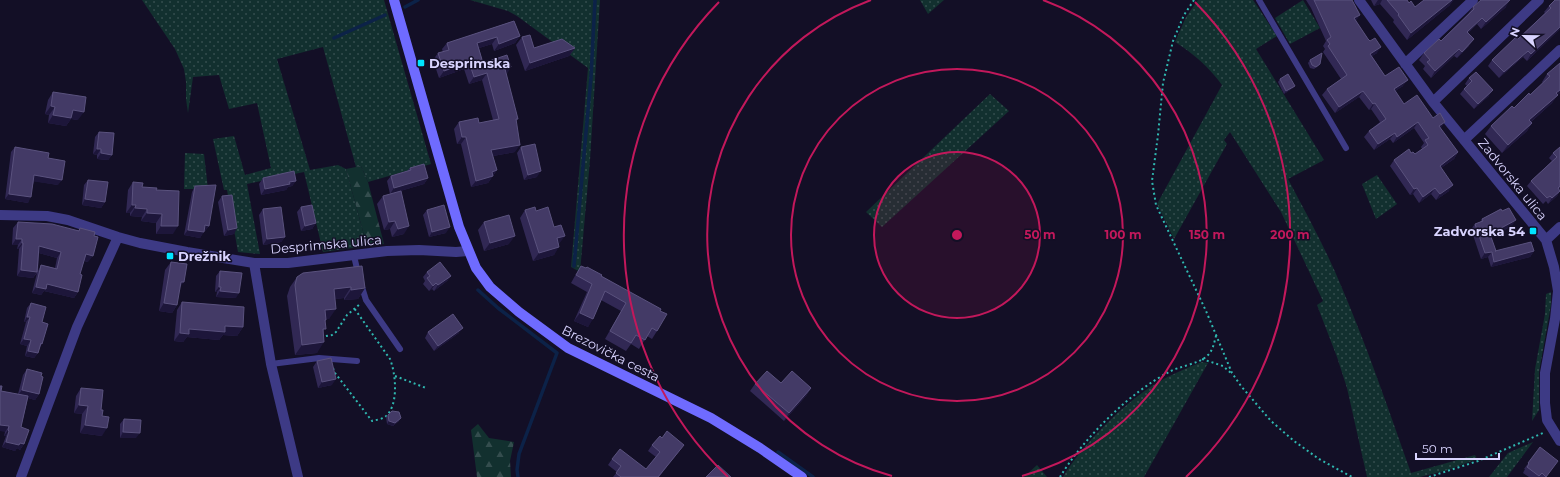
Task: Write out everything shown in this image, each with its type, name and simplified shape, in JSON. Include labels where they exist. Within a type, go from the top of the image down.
[{"type":"main road","name":"Brezovička cesta","points":[[394,0],[459,227],[476,268],[490,287],[519,312],[568,348],[711,418],[760,448],[802,477]]},
{"type":"street","name":"Zadvorska ulica","points":[[1359,0],[1433,102],[1546,240],[1554,267],[1558,291],[1555,319],[1545,373],[1545,413],[1552,429],[1560,441]]},
{"type":"street","points":[[1405,64],[1473,0]]},
{"type":"street","points":[[1433,102],[1539,0]]},
{"type":"street","name":"Zadvorska ulica","points":[[1464,140],[1560,50]]},
{"type":"street","name":"Desprimska ulica","points":[[0,215],[47,216],[68,220],[118,237],[187,252],[254,263],[288,263],[387,251],[468,251]]},
{"type":"street","points":[[1546,240],[1560,227]]},
{"type":"street","points":[[21,477],[77,327],[118,237]]},
{"type":"street","points":[[254,263],[270,364],[298,477]]},
{"type":"lane","points":[[1259,0],[1346,148]]},
{"type":"lane","points":[[354,256],[366,300],[400,349]]},
{"type":"lane","points":[[270,364],[319,358],[357,361]]},
{"type":"path","points":[[1194,0],[1184,15],[1172,42],[1163,83],[1158,143],[1152,181],[1156,205],[1206,311],[1232,373],[1270,421],[1319,459],[1352,477]]},
{"type":"path","points":[[318,337],[332,335],[336,332],[347,315],[366,300]]},
{"type":"path","points":[[334,359],[333,365],[335,373],[372,421],[384,417],[392,408],[396,376],[390,359],[354,308]]},
{"type":"path","points":[[1060,477],[1077,452],[1130,399],[1152,382],[1170,371],[1208,356],[1213,348],[1216,335]]},
{"type":"path","points":[[1202,359],[1222,366],[1232,373]]},
{"type":"path","points":[[396,376],[426,388]]},
{"type":"path","points":[[1429,477],[1478,461],[1552,429]]},
{"type":"green space","points":[[142,0],[384,0],[431,164],[368,182],[361,166],[356,167],[323,47],[277,59],[310,170],[338,165],[346,169],[367,246],[323,252],[304,172],[247,184],[260,254],[238,252],[227,190],[224,190],[213,139],[234,136],[245,175],[271,168],[257,103],[229,109],[219,75],[193,77],[188,113],[184,69],[175,49]]},
{"type":"green space","points":[[470,0],[600,0],[590,160],[580,272],[571,267],[588,68],[517,16],[508,11]]},
{"type":"green space","points":[[920,0],[944,0],[928,14]]},
{"type":"green space","points":[[1198,0],[1253,0],[1277,36],[1256,49],[1324,160],[1288,179],[1323,247],[1352,311],[1411,473],[1475,455],[1477,459],[1448,470],[1420,477],[1367,477],[1347,388],[1317,305],[1323,301],[1281,212],[1230,132],[1224,140],[1227,144],[1174,239],[1157,204],[1222,85],[1201,61],[1175,42],[1186,17]]},
{"type":"green space","points":[[1303,0],[1320,28],[1290,44],[1275,18]]},
{"type":"green space","points":[[990,94],[1009,111],[882,227],[866,212]]},
{"type":"green space","points":[[185,153],[204,154],[208,189],[184,189]]},
{"type":"green space","points":[[361,166],[368,182],[384,244],[367,246],[346,169]]},
{"type":"green space","points":[[1377,175],[1397,204],[1376,219],[1362,184]]},
{"type":"green space","points":[[1551,292],[1551,305],[1539,372],[1539,410],[1532,421],[1535,369],[1545,314],[1546,294]]},
{"type":"green space","points":[[1202,362],[1208,363],[1144,477],[1063,477],[1092,439],[1130,402],[1155,384]]},
{"type":"green space","points":[[478,424],[489,438],[514,442],[510,461],[511,477],[477,477],[471,430]]},
{"type":"green space","points":[[1533,442],[1507,477],[1489,477],[1508,453]]},
{"type":"green space","points":[[1037,465],[1047,477],[1024,477]]},
{"type":"building","points":[[1314,0],[1352,0],[1360,15],[1354,18],[1368,39],[1370,41],[1375,38],[1381,47],[1370,54],[1385,76],[1399,67],[1408,80],[1394,89],[1404,104],[1417,95],[1433,118],[1440,113],[1445,122],[1439,126],[1458,152],[1440,166],[1453,185],[1440,194],[1435,188],[1423,197],[1417,188],[1414,189],[1394,160],[1409,149],[1411,153],[1413,152],[1415,154],[1428,145],[1425,140],[1429,138],[1418,122],[1397,137],[1395,133],[1378,144],[1369,131],[1386,119],[1375,103],[1373,104],[1363,91],[1339,107],[1327,89],[1347,75],[1328,46],[1330,44],[1327,40],[1331,37]]},
{"type":"building","points":[[1387,0],[1407,0],[1409,3],[1411,1],[1415,7],[1424,0],[1452,0],[1411,33],[1398,15],[1399,14]]},
{"type":"building","points":[[1481,0],[1510,0],[1486,22],[1482,18],[1467,32],[1474,39],[1462,52],[1459,49],[1435,71],[1427,62],[1430,60],[1424,53],[1439,39],[1441,41],[1474,9],[1473,7]]},
{"type":"building","points":[[1555,0],[1560,0],[1560,27],[1531,54],[1528,51],[1504,72],[1492,60],[1516,37],[1518,39],[1551,8],[1549,6]]},
{"type":"building","points":[[514,21],[520,36],[499,44],[497,37],[477,43],[483,63],[507,55],[511,67],[505,69],[518,119],[516,119],[520,145],[491,150],[497,170],[492,172],[493,176],[476,181],[466,137],[462,137],[459,122],[478,118],[479,123],[499,119],[487,73],[474,77],[469,62],[444,71],[438,53],[449,50],[447,43]]},
{"type":"building","points":[[530,35],[534,48],[562,39],[575,48],[530,63],[522,37]]},
{"type":"building","points":[[1322,53],[1320,64],[1316,67],[1312,65],[1310,60]]},
{"type":"building","points":[[1560,63],[1560,90],[1556,93],[1558,95],[1529,120],[1532,123],[1508,145],[1491,126],[1512,106],[1514,108],[1529,93],[1530,95],[1550,76],[1547,74]]},
{"type":"building","points":[[1476,72],[1493,90],[1478,104],[1464,89],[1472,81],[1469,78]]},
{"type":"building","points":[[1288,74],[1295,86],[1286,91],[1280,79]]},
{"type":"building","points":[[53,92],[86,97],[84,112],[73,110],[71,118],[53,115],[55,107],[51,106]]},
{"type":"building","points":[[99,132],[114,133],[112,155],[101,153],[101,149],[97,149]]},
{"type":"building","points":[[535,144],[541,171],[528,175],[521,147]]},
{"type":"building","points":[[15,147],[49,153],[48,158],[65,161],[62,180],[34,175],[31,197],[9,194]]},
{"type":"building","points":[[1560,147],[1560,186],[1558,188],[1560,191],[1552,198],[1550,196],[1547,198],[1531,181],[1557,157],[1553,153]]},
{"type":"building","points":[[424,164],[428,178],[394,188],[391,176]]},
{"type":"building","points":[[294,171],[296,181],[289,182],[290,184],[265,189],[263,178]]},
{"type":"building","points":[[88,180],[108,182],[105,202],[85,199]]},
{"type":"building","points":[[133,182],[143,183],[142,187],[157,188],[156,190],[179,191],[178,226],[161,226],[162,214],[147,213],[147,209],[135,208],[136,205],[132,205]]},
{"type":"building","points":[[216,185],[209,226],[205,225],[204,232],[188,230],[195,186]]},
{"type":"building","points":[[401,191],[409,226],[398,229],[395,221],[389,222],[383,196]]},
{"type":"building","points":[[232,195],[237,228],[228,230],[222,196]]},
{"type":"building","points":[[312,205],[316,223],[305,226],[301,207]]},
{"type":"building","points":[[444,205],[450,227],[432,232],[427,210]]},
{"type":"building","points":[[281,207],[285,237],[267,239],[263,209]]},
{"type":"building","points":[[535,207],[536,211],[548,207],[554,227],[561,225],[565,236],[557,238],[559,247],[539,253],[525,210]]},
{"type":"building","points":[[1509,208],[1516,220],[1490,234],[1496,251],[1531,242],[1534,251],[1494,262],[1492,252],[1485,253],[1475,224],[1483,221],[1482,219],[1501,209],[1502,211]]},
{"type":"building","points":[[509,215],[515,236],[490,243],[484,222]]},
{"type":"building","points":[[18,222],[52,224],[79,231],[80,228],[95,232],[94,236],[98,237],[93,256],[86,254],[80,274],[82,275],[78,292],[47,284],[46,289],[36,287],[41,265],[57,269],[61,252],[39,246],[37,272],[21,270],[23,243],[22,239],[16,239]]},
{"type":"building","points":[[171,262],[187,264],[184,282],[181,282],[177,305],[164,303]]},
{"type":"building","points":[[440,262],[451,276],[438,285],[436,283],[433,286],[427,278],[430,276],[427,272]]},
{"type":"building","points":[[362,266],[365,288],[351,290],[351,287],[334,289],[336,309],[325,310],[326,329],[323,329],[324,342],[302,345],[295,285],[297,277],[303,273]]},
{"type":"building","points":[[581,266],[587,267],[602,275],[601,276],[661,309],[660,311],[667,314],[657,331],[652,328],[645,340],[636,335],[631,343],[610,331],[626,303],[605,291],[593,319],[580,313],[592,284],[576,275]]},
{"type":"building","points":[[220,271],[242,273],[239,293],[220,291]]},
{"type":"building","points":[[182,302],[244,307],[243,327],[225,326],[225,332],[189,329],[189,334],[180,333]]},
{"type":"building","points":[[31,303],[46,307],[42,322],[48,324],[38,353],[28,351],[31,340],[24,339],[30,317],[27,317]]},
{"type":"building","points":[[453,314],[463,328],[438,346],[428,332]]},
{"type":"building","points":[[331,358],[336,379],[322,382],[317,361]]},
{"type":"building","points":[[27,369],[42,373],[41,376],[43,377],[39,394],[22,390]]},
{"type":"building","points":[[767,371],[781,383],[792,371],[811,388],[789,413],[755,384]]},
{"type":"building","points":[[0,386],[2,386],[1,391],[28,396],[21,427],[29,430],[24,444],[20,443],[19,445],[6,442],[9,426],[0,425]]},
{"type":"building","points":[[81,388],[103,390],[101,410],[103,410],[102,416],[109,417],[107,428],[85,425],[88,406],[79,405]]},
{"type":"building","points":[[392,411],[399,412],[401,418],[395,423],[389,421],[388,415]]},
{"type":"building","points":[[124,419],[141,420],[140,433],[123,432]]},
{"type":"building","points":[[667,431],[684,445],[658,477],[621,477],[616,473],[621,466],[612,459],[620,449],[646,469],[660,452],[652,445],[660,436],[662,438]]},
{"type":"building","points":[[1540,447],[1558,461],[1546,477],[1542,473],[1539,476],[1527,467],[1529,464],[1528,463]]},
{"type":"building","points":[[718,465],[731,477],[706,477]]},
{"type":"waterway","points":[[405,7],[418,0]]},
{"type":"waterway","points":[[574,266],[591,77],[595,0]]},
{"type":"waterway","points":[[334,38],[385,15]]},
{"type":"waterway","points":[[478,290],[498,308],[557,353],[519,454],[517,470],[518,477]]},
{"type":"waterway","points":[[778,452],[813,477]]},
{"type":"place","name":"Desprimska","points":[[421,63]]},
{"type":"place","name":"Zadvorska 54","points":[[1533,231]]},
{"type":"place","name":"Drežnik","points":[[170,256]]}]
